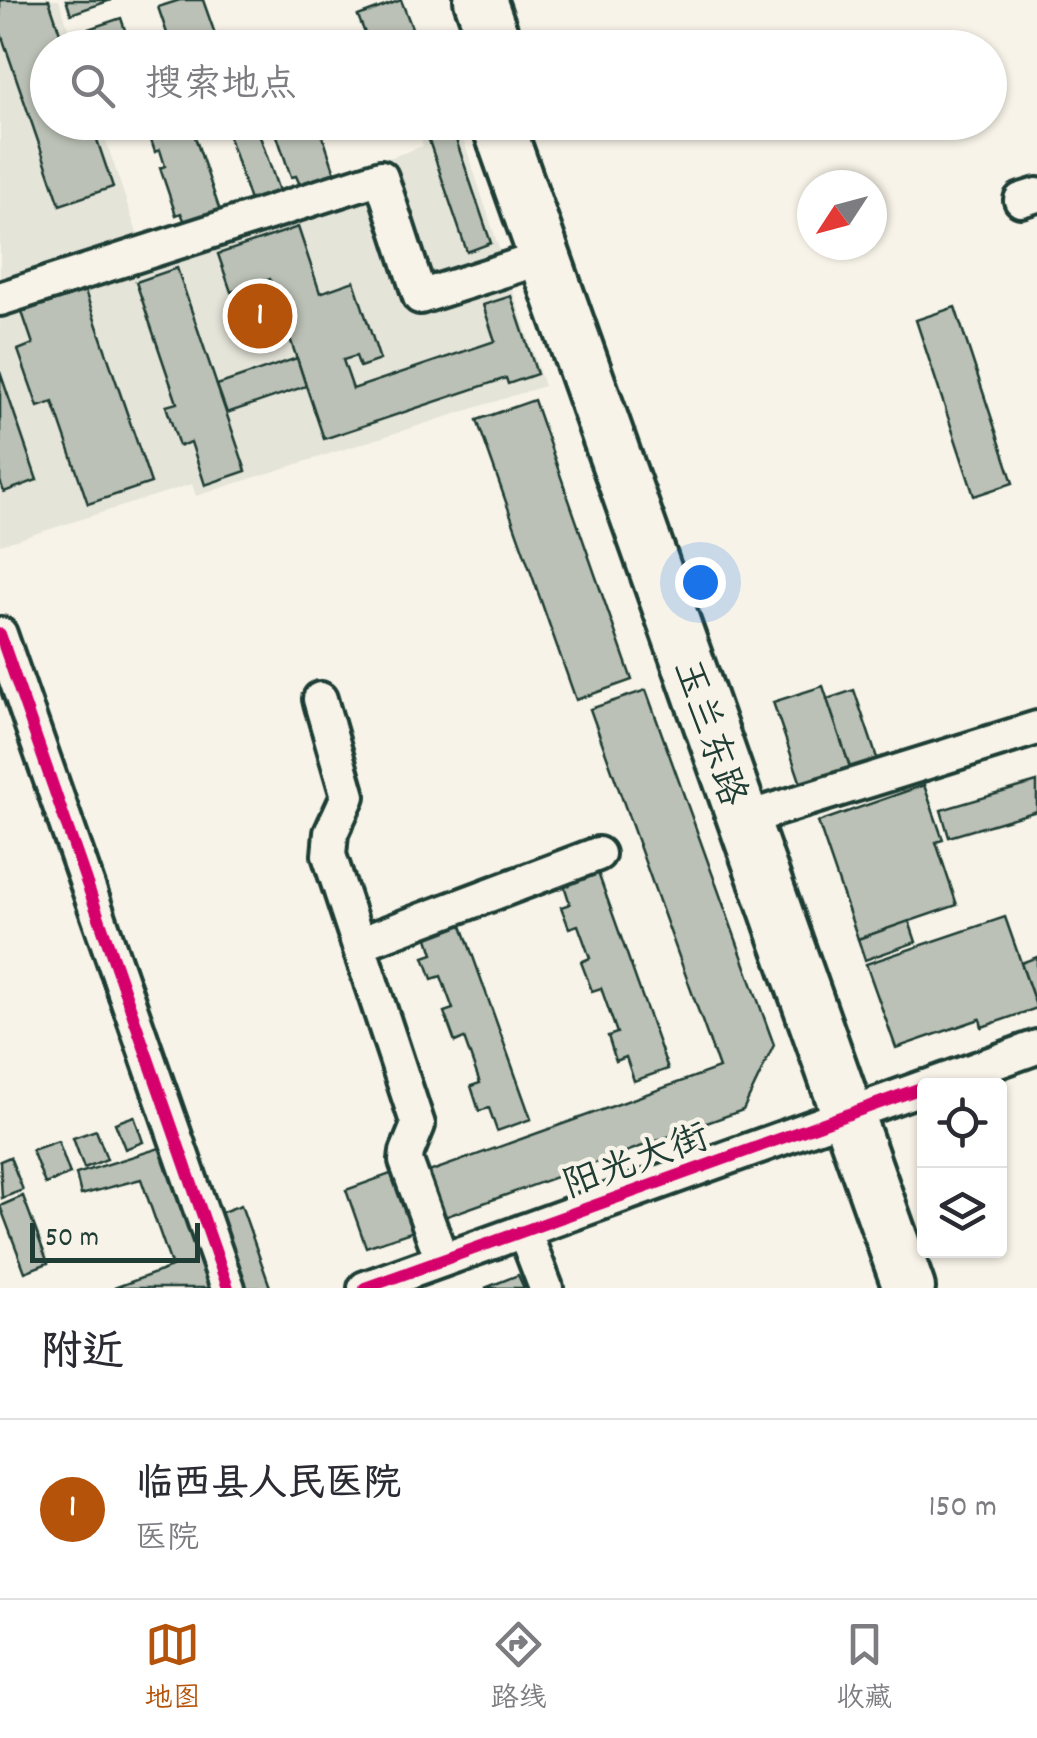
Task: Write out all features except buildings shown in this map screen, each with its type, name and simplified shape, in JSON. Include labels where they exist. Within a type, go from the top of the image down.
[{"type":"highway","points":[[454,0],[464,30]]},
{"type":"highway","points":[[480,0],[491,30]]},
{"type":"highway","name":"玉兰东路","points":[[503,140],[859,1110]]},
{"type":"highway","name":"玉兰东路","points":[[529,140],[767,812],[859,1110]]},
{"type":"highway","points":[[859,1110],[909,1288]]},
{"type":"highway","points":[[859,1110],[935,1288]]},
{"type":"street","points":[[0,300],[381,177],[420,297],[544,257]]},
{"type":"street","points":[[0,634],[228,1288]]},
{"type":"street","points":[[320,699],[348,796],[331,833],[330,855],[418,1124],[406,1161],[442,1260]]},
{"type":"street","points":[[767,812],[1037,728]]},
{"type":"street","points":[[358,944],[598,854]]},
{"type":"street","name":"阳光大街","points":[[949,1078],[1037,1046]]},
{"type":"street","name":"阳光大街","points":[[365,1288],[917,1090]]},
{"type":"street","points":[[524,1231],[546,1288]]},
{"type":"shaded area","points":[[0,0],[59,0],[69,30],[30,30],[30,140],[106,140],[141,245],[423,146],[421,140],[464,140],[544,386],[196,496],[192,484],[0,545]]},
{"type":"cycle path","points":[[0,634],[228,1288]]},
{"type":"cycle path","points":[[365,1288],[917,1090]]},
{"type":"place","name":"临西县人民医院","points":[[260,316]]}]
